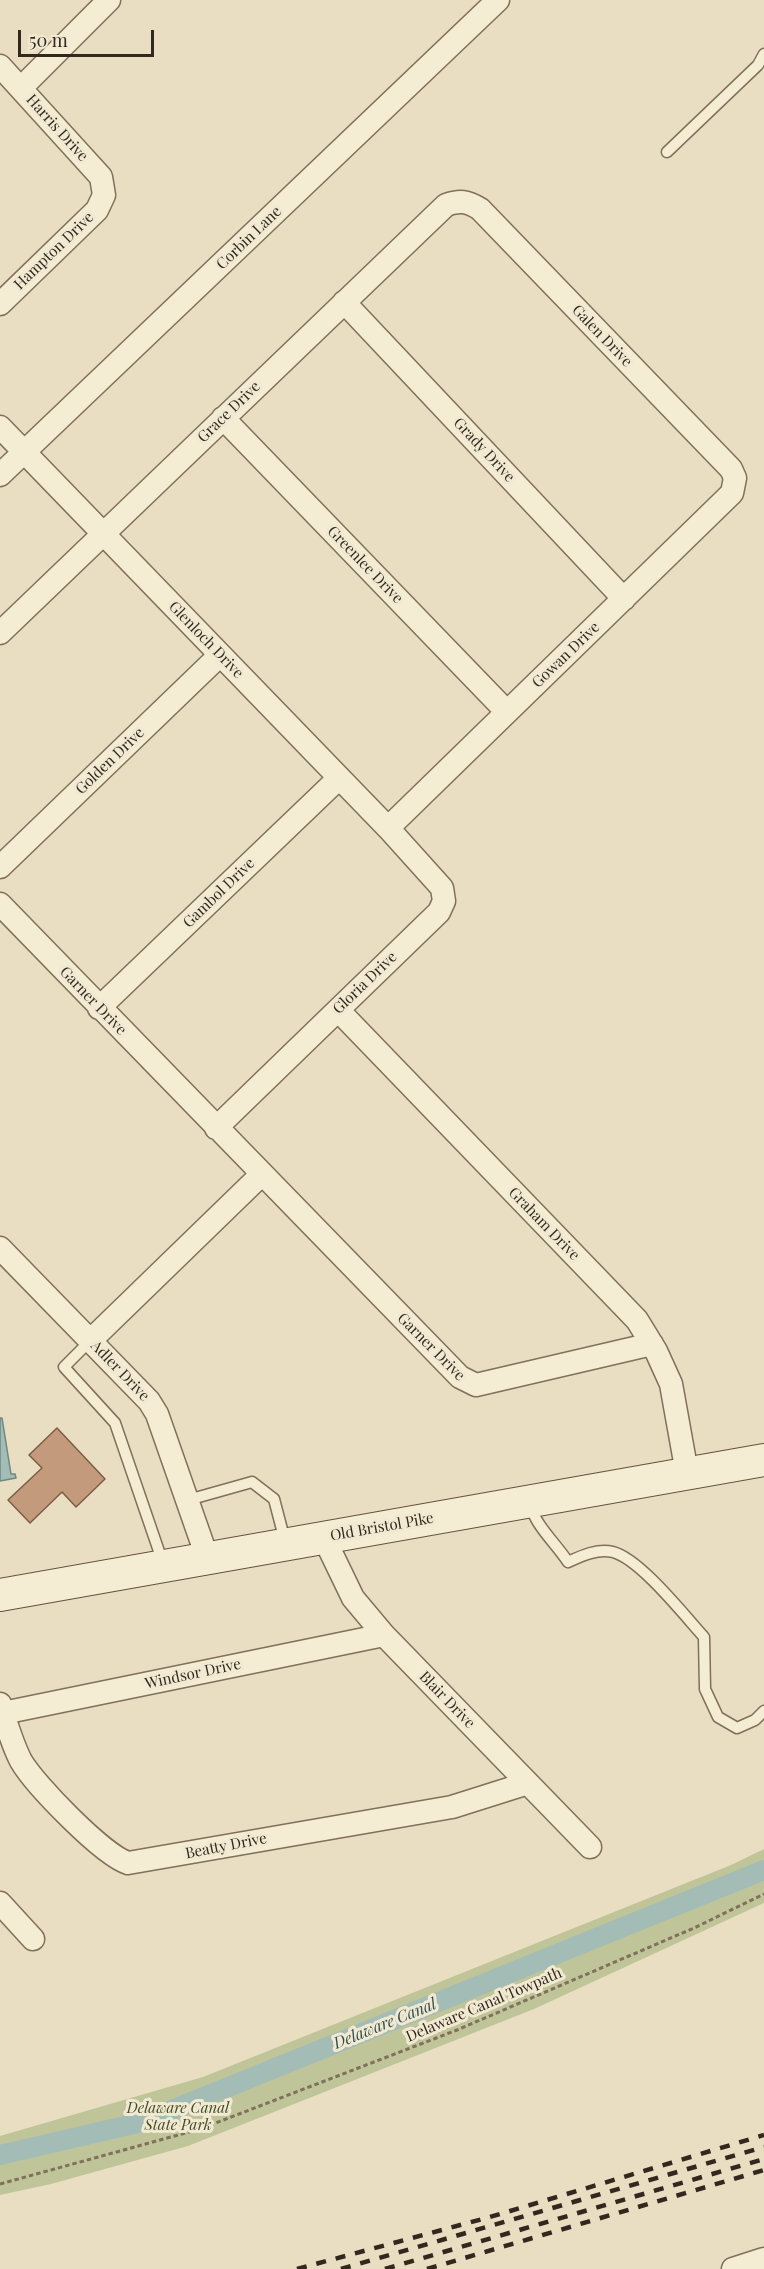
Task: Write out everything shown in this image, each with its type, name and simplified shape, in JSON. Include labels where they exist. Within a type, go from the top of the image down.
[{"type":"main road","name":"Old Bristol Pike","points":[[0,1595],[764,1460]]},
{"type":"street","points":[[21,88],[109,0]]},
{"type":"street","name":"Corbin Lane","points":[[0,475],[498,0]]},
{"type":"street","name":"Harris Drive","points":[[0,66],[101,177],[104,195]]},
{"type":"street","name":"Hampton Drive","points":[[0,304],[97,210],[104,195]]},
{"type":"street","name":"Grace Drive","points":[[0,633],[446,205],[462,201]]},
{"type":"street","name":"Galen Drive","points":[[462,201],[480,209],[731,469],[735,478]]},
{"type":"street","name":"Grady Drive","points":[[344,302],[624,599]]},
{"type":"street","name":"Greenlee Drive","points":[[223,418],[507,712]]},
{"type":"street","name":"Glenloch Drive","points":[[0,427],[388,828]]},
{"type":"street","name":"Gowan Drive","points":[[388,828],[732,493],[735,478]]},
{"type":"street","name":"Golden Drive","points":[[0,867],[220,655]]},
{"type":"street","name":"Gambol Drive","points":[[99,1008],[339,778]]},
{"type":"street","name":"Gloria Drive","points":[[216,1128],[439,912],[444,900],[439,883],[388,828]]},
{"type":"street","name":"Garner Drive","points":[[0,904],[459,1377],[469,1384],[476,1385],[652,1344]]},
{"type":"street","name":"Graham Drive","points":[[338,1010],[636,1320],[652,1344],[671,1384],[687,1473]]},
{"type":"street","points":[[90,1341],[261,1174]]},
{"type":"street","name":"Adler Drive","points":[[0,1248],[149,1401],[157,1414],[207,1557]]},
{"type":"street","name":"Blair Drive","points":[[324,1538],[353,1598],[384,1635],[590,1847]]},
{"type":"street","name":"Windsor Drive","points":[[2,1709],[384,1635]]},
{"type":"street","name":"Beatty Drive","points":[[2,1709],[22,1761],[67,1815],[117,1860],[128,1863],[452,1807],[528,1783]]},
{"type":"street","points":[[0,1903],[33,1939]]},
{"type":"street","points":[[733,2269],[764,2259]]},
{"type":"lane","points":[[667,152],[758,65],[764,54]]},
{"type":"lane","points":[[90,1341],[64,1367],[115,1423],[164,1565]]},
{"type":"lane","points":[[188,1500],[252,1482],[274,1498],[285,1544]]},
{"type":"lane","points":[[529,1501],[534,1521],[555,1542],[568,1562],[588,1553],[613,1552],[647,1574],[704,1637],[705,1689],[718,1717],[737,1728],[755,1720],[764,1711]]},
{"type":"path","name":"Delaware Canal Towpath","points":[[0,2184],[200,2129],[457,2030],[694,1928],[764,1894]]},
{"type":"green space","name":"Delaware Canal State Park","points":[[764,1849],[764,1903],[534,2009],[188,2146],[51,2184],[0,2195],[0,2136],[203,2077],[731,1865]]},
{"type":"water","points":[[0,1418],[2,1418],[11,1474],[15,1474],[16,1478],[0,1481]]},
{"type":"building","points":[[57,1428],[105,1479],[76,1507],[62,1492],[30,1523],[8,1500],[42,1468],[29,1455]]},
{"type":"waterway","name":"Delaware Canal","points":[[0,2155],[142,2122],[764,1870]]},
{"type":"railway","points":[[297,2269],[490,2217],[764,2135]]},
{"type":"railway","points":[[341,2269],[764,2147]]},
{"type":"railway","points":[[385,2269],[764,2159]]},
{"type":"railway","points":[[427,2269],[764,2170]]}]
